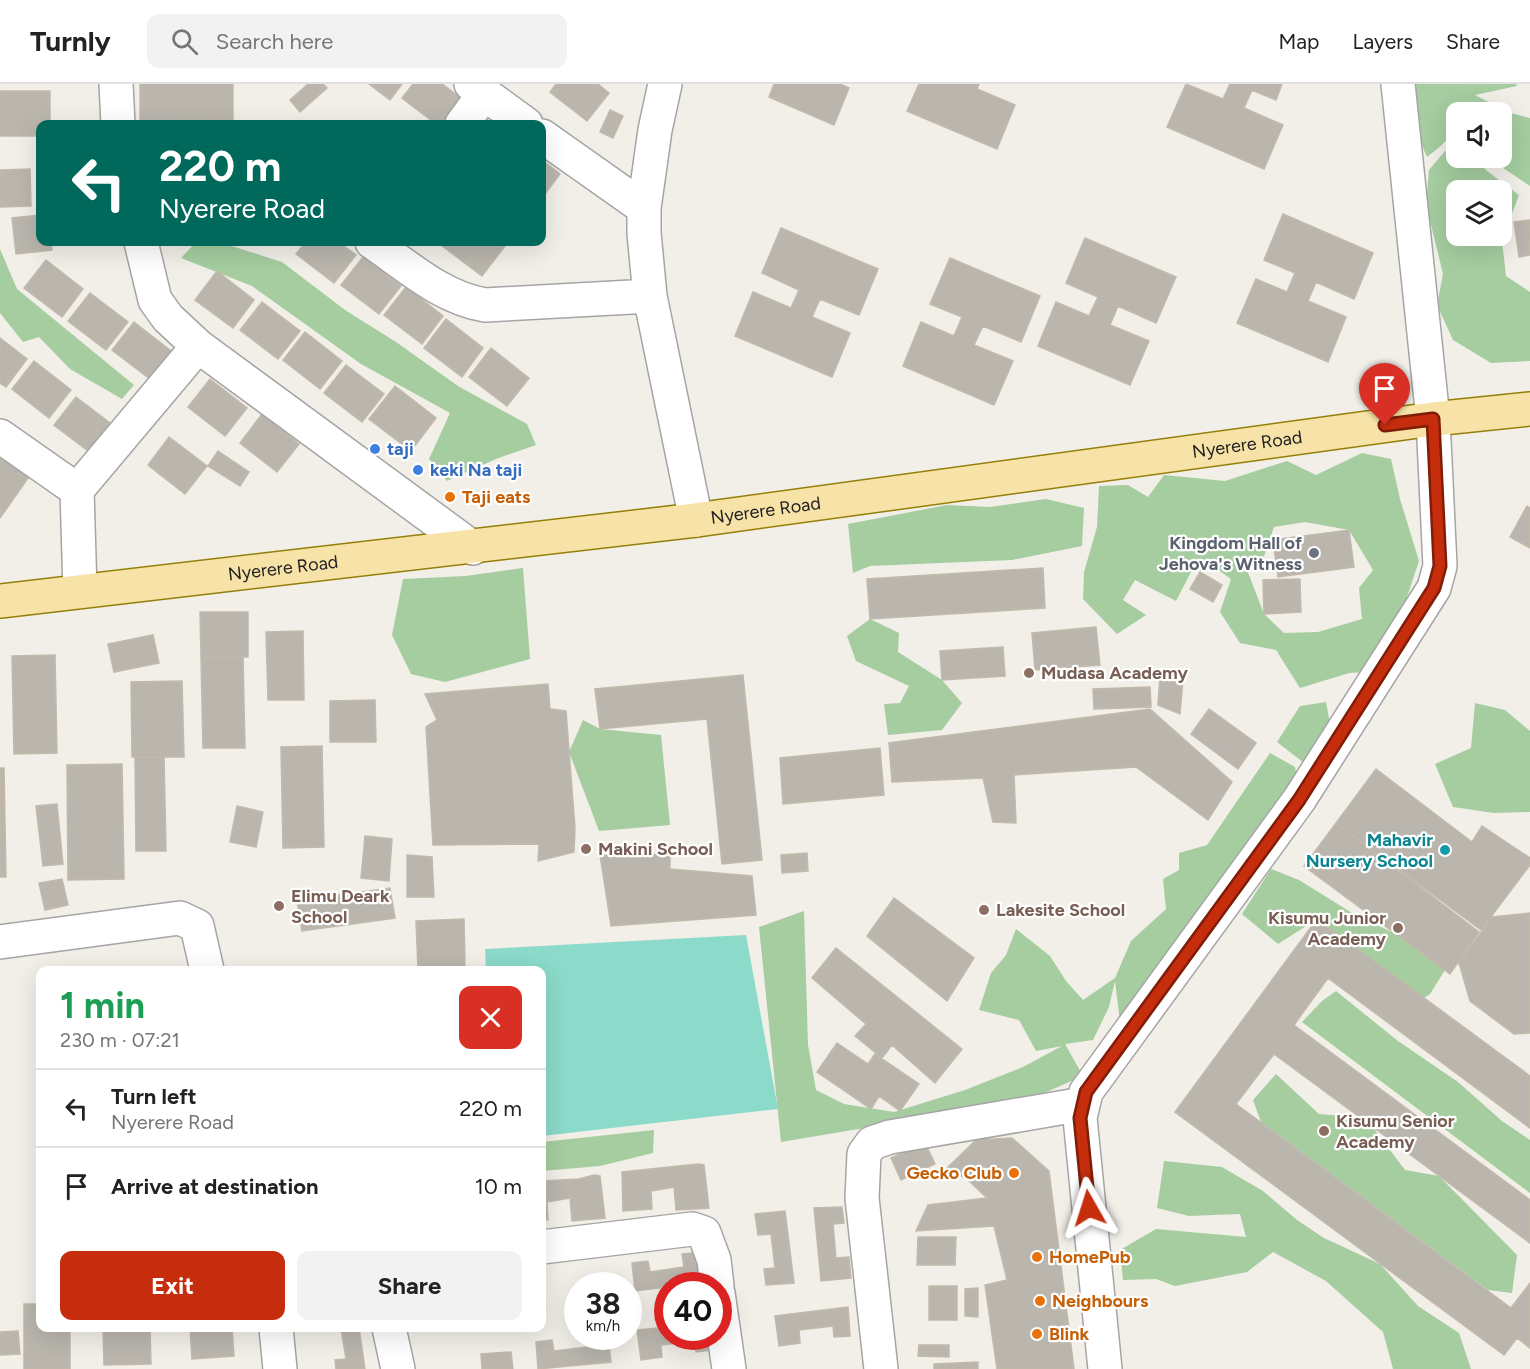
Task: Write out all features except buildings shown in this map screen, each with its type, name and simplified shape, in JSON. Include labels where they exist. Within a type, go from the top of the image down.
[{"type":"main road","name":"Nyerere Road","points":[[0,601],[473,548],[696,520],[1433,419],[1530,409]]},
{"type":"street","points":[[116,84],[118,120]]},
{"type":"street","points":[[665,84],[644,208],[644,233],[650,296],[683,446],[696,520]]},
{"type":"street","points":[[1105,1369],[1080,1118],[1086,1092],[1299,800],[1434,588],[1440,566],[1433,419],[1398,84]]},
{"type":"street","points":[[464,120],[477,89],[520,120]]},
{"type":"street","points":[[546,139],[644,208]]},
{"type":"street","points":[[142,246],[155,300],[168,318],[198,346],[473,548]]},
{"type":"street","points":[[381,246],[442,290],[471,303],[485,305],[650,296]]},
{"type":"street","points":[[80,591],[77,490],[198,346]]},
{"type":"street","points":[[0,436],[77,490]]},
{"type":"street","points":[[0,942],[180,918],[197,926],[206,966]]},
{"type":"street","points":[[881,1369],[862,1198],[864,1154],[872,1143],[890,1137],[1083,1104]]},
{"type":"street","points":[[546,1247],[692,1229],[704,1233],[714,1260],[715,1272]]},
{"type":"street","points":[[276,1332],[280,1369]]},
{"type":"street","points":[[390,1332],[398,1369]]},
{"type":"street","points":[[726,1350],[729,1369]]},
{"type":"green space","points":[[1411,84],[1516,84],[1517,86],[1475,95],[1488,102],[1470,102],[1471,100],[1470,102],[1446,102],[1446,140],[1427,157],[1410,118]]},
{"type":"green space","points":[[1512,113],[1530,118],[1530,186],[1503,168],[1512,168]]},
{"type":"green space","points":[[1446,151],[1446,168],[1484,168],[1499,180],[1446,180],[1446,246],[1503,246],[1506,276],[1530,292],[1530,361],[1491,363],[1453,340],[1437,305],[1443,274],[1426,204],[1429,170]]},
{"type":"green space","points":[[1512,190],[1519,195],[1512,214]]},
{"type":"green space","points":[[192,246],[232,246],[282,262],[345,310],[396,342],[458,386],[527,424],[536,445],[496,459],[447,481],[429,459],[450,413],[361,364],[252,286],[181,258]]},
{"type":"green space","points":[[0,249],[17,289],[134,385],[122,399],[70,369],[39,337],[23,342],[0,313]]},
{"type":"green space","points":[[1362,453],[1391,459],[1400,499],[1419,561],[1403,609],[1366,672],[1349,673],[1300,688],[1276,650],[1240,643],[1220,612],[1231,579],[1214,567],[1191,572],[1176,601],[1135,580],[1123,600],[1146,615],[1117,634],[1083,599],[1084,572],[1097,527],[1099,486],[1128,485],[1148,497],[1164,475],[1225,481],[1287,461],[1316,475]],"holes":[[[1305,522],[1349,530],[1373,570],[1359,588],[1362,619],[1318,632],[1284,633],[1264,614],[1242,557],[1262,562],[1274,527]]]},
{"type":"green space","points":[[1046,499],[1084,508],[1082,546],[1012,560],[870,566],[853,573],[848,524],[947,505],[990,507]]},
{"type":"green space","points":[[523,568],[530,659],[445,682],[411,674],[392,635],[403,579],[466,576]]},
{"type":"green space","points":[[870,619],[899,633],[898,652],[942,680],[962,703],[942,730],[888,735],[884,704],[900,703],[909,686],[856,661],[847,636]]},
{"type":"green space","points":[[1326,702],[1331,729],[1308,766],[1277,742],[1300,706]]},
{"type":"green space","points":[[1475,703],[1505,710],[1530,731],[1530,812],[1494,813],[1453,807],[1435,764],[1471,748]]},
{"type":"green space","points":[[583,720],[600,729],[661,735],[670,825],[599,831],[569,752]]},
{"type":"green space","points":[[1270,753],[1295,767],[1298,783],[1120,1022],[1115,981],[1109,1007],[1093,1040],[1065,1044],[1083,1076],[1026,1101],[781,1142],[759,927],[804,911],[808,1045],[816,1090],[844,1104],[894,1112],[965,1090],[1023,1067],[1062,1046],[1036,1051],[1019,1020],[979,1010],[991,973],[1006,955],[1016,929],[1050,956],[1066,981],[1083,1000],[1115,978],[1131,941],[1166,909],[1163,879],[1179,870],[1179,853],[1207,845]]},
{"type":"green space","points":[[1271,869],[1299,880],[1357,916],[1394,933],[1445,970],[1430,994],[1424,998],[1317,919],[1278,944],[1242,914]]},
{"type":"green space","points":[[1336,991],[1398,1041],[1458,1082],[1502,1121],[1530,1140],[1530,1193],[1302,1022],[1322,1001]]},
{"type":"green space","points":[[1276,1074],[1319,1114],[1344,1116],[1372,1126],[1405,1170],[1439,1176],[1517,1255],[1512,1293],[1488,1290],[1261,1122],[1253,1100]]},
{"type":"green space","points":[[654,1130],[653,1153],[600,1166],[546,1171],[546,1142]]},
{"type":"green space","points":[[1164,1161],[1222,1167],[1263,1191],[1297,1220],[1324,1238],[1380,1264],[1418,1306],[1459,1333],[1471,1369],[1393,1369],[1383,1332],[1326,1281],[1273,1252],[1247,1272],[1175,1286],[1156,1279],[1123,1280],[1120,1250],[1156,1229],[1246,1237],[1240,1214],[1189,1216],[1157,1208]]},
{"type":"shaded area","points":[[746,935],[778,1109],[546,1136],[546,966],[486,966],[485,949]]},
{"type":"place","name":"taji","points":[[375,449]]},
{"type":"place","name":"keki Na taji","points":[[418,470]]},
{"type":"place","name":"Taji eats","points":[[450,497]]},
{"type":"place","name":"Kingdom Hall of Jehova's Witness","points":[[1314,553]]},
{"type":"place","name":"Mudasa Academy","points":[[1029,673]]},
{"type":"place","name":"Makini School","points":[[586,849]]},
{"type":"place","name":"Mahavir Nursery School","points":[[1445,850]]},
{"type":"place","name":"Elimu Deark School","points":[[279,906]]},
{"type":"place","name":"Lakesite School","points":[[984,910]]},
{"type":"place","name":"Kisumu Junior Academy","points":[[1398,928]]},
{"type":"place","name":"Kisumu Senior Academy","points":[[1324,1131]]},
{"type":"place","name":"Gecko Club","points":[[1014,1173]]},
{"type":"place","name":"HomePub","points":[[1037,1257]]},
{"type":"place","name":"Neighbours","points":[[1040,1301]]},
{"type":"place","name":"Blink","points":[[1037,1334]]},
{"type":"route","points":[[1089,1208],[1080,1118],[1086,1092],[1299,800],[1434,588],[1440,566],[1433,419],[1385,425]]}]
